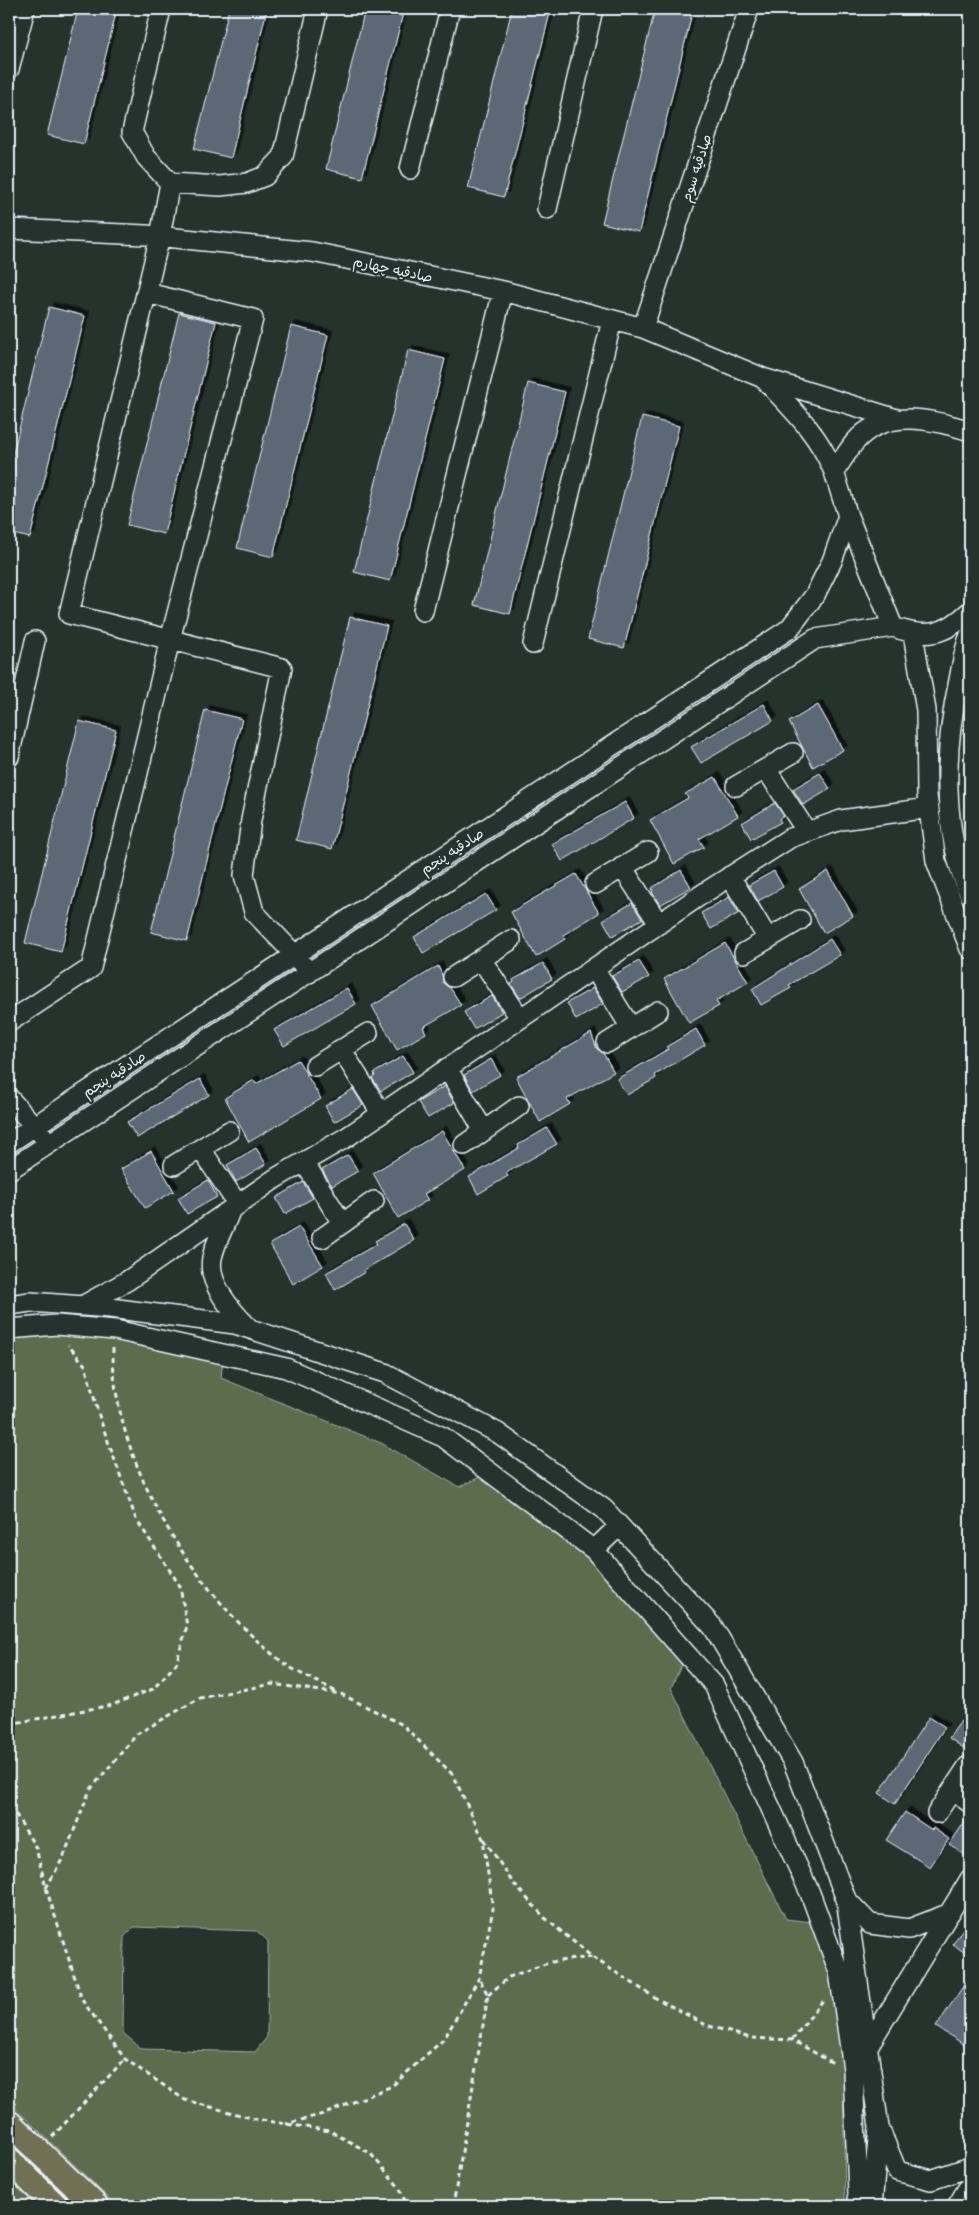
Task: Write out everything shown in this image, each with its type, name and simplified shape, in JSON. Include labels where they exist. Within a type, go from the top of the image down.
[{"type":"main road","points":[[9,2123],[96,2206]]},
{"type":"main road","points":[[9,2160],[56,2206]]},
{"type":"street","points":[[9,69],[25,9]]},
{"type":"street","points":[[161,9],[132,132],[146,157],[170,184],[220,186],[247,183],[265,176],[283,157],[318,9]]},
{"type":"street","points":[[410,169],[450,9]]},
{"type":"street","points":[[547,210],[593,9]]},
{"type":"street","name":"صادقیه سوم","points":[[643,328],[749,9]]},
{"type":"street","points":[[170,184],[160,236],[69,614],[282,668],[251,820],[244,875],[254,912],[295,955],[308,973]]},
{"type":"street","name":"صادقیه چهارم","points":[[9,229],[160,236],[312,252],[503,291],[643,328],[763,378],[897,419]]},
{"type":"street","points":[[423,611],[503,291]]},
{"type":"street","points":[[9,1022],[91,968],[170,640],[253,319],[146,293]]},
{"type":"street","points":[[533,644],[612,320]]},
{"type":"street","points":[[763,378],[809,427],[824,448],[848,516],[893,627],[913,634],[932,634],[954,626],[970,611]]},
{"type":"street","points":[[834,472],[855,442],[872,428],[897,419],[922,419],[970,431]]},
{"type":"street","name":"صادقیه پنجم","points":[[9,1144],[790,629],[815,595],[832,561],[848,516]]},
{"type":"street","name":"صادقیه پنجم","points":[[9,1170],[815,639],[893,627]]},
{"type":"street","points":[[790,629],[803,648]]},
{"type":"street","points":[[913,634],[927,721],[929,808],[936,861],[970,949]]},
{"type":"street","points":[[970,635],[950,720],[948,795],[960,872],[970,895]]},
{"type":"street","points":[[9,757],[35,641]]},
{"type":"street","points":[[927,721],[950,720]]},
{"type":"street","points":[[736,786],[793,753]]},
{"type":"street","points":[[766,769],[807,832]]},
{"type":"street","points":[[82,1306],[127,1281],[234,1208],[346,1137],[730,876],[790,838],[841,820],[929,808]]},
{"type":"street","points":[[595,884],[648,852]]},
{"type":"street","points":[[622,867],[659,924]]},
{"type":"street","points":[[730,876],[768,940]]},
{"type":"street","points":[[744,953],[800,920]]},
{"type":"street","points":[[453,977],[511,940]]},
{"type":"street","points":[[481,959],[520,1018]]},
{"type":"street","points":[[594,968],[631,1028]]},
{"type":"street","points":[[606,1043],[658,1011]]},
{"type":"street","points":[[315,1066],[368,1032]]},
{"type":"street","points":[[342,1049],[380,1113]]},
{"type":"street","points":[[447,1068],[484,1131]]},
{"type":"street","points":[[9,1098],[50,1143]]},
{"type":"street","points":[[464,1145],[519,1106]]},
{"type":"street","points":[[174,1165],[229,1131]]},
{"type":"street","points":[[201,1149],[234,1208]]},
{"type":"street","points":[[304,1162],[342,1223]]},
{"type":"street","points":[[322,1238],[374,1201]]},
{"type":"street","points":[[234,1208],[212,1259],[216,1285],[224,1299],[250,1329]]},
{"type":"street","points":[[9,1289],[30,1302]]},
{"type":"street","points":[[9,1305],[30,1302],[82,1306],[235,1324],[385,1373],[498,1433],[604,1509],[713,1627],[793,1762],[846,1899],[879,2127],[872,2206]]},
{"type":"street","points":[[9,1329],[56,1325],[115,1330],[286,1368],[443,1437],[594,1550],[714,1685],[806,1883],[839,1972],[852,2070],[858,2194],[856,2206]]},
{"type":"street","points":[[594,1550],[619,1526]]},
{"type":"street","points":[[936,1814],[968,1766]]},
{"type":"street","points":[[952,1790],[970,1803]]},
{"type":"street","points":[[806,1883],[836,1874]]},
{"type":"street","points":[[867,2048],[960,1906],[970,1879]]},
{"type":"street","points":[[846,1899],[870,1924],[908,1929],[960,1906]]},
{"type":"street","points":[[879,2127],[897,2170],[931,2180],[970,2168]]},
{"type":"street","points":[[957,2206],[970,2185]]},
{"type":"path","points":[[9,1724],[112,1705],[153,1689],[176,1664],[187,1626],[180,1586],[136,1519],[100,1419],[85,1365],[56,1329],[56,1325]]},
{"type":"path","points":[[115,1330],[113,1369],[125,1428],[147,1493],[188,1559],[229,1614],[283,1662],[404,1726],[453,1776],[483,1839],[513,1883],[545,1918],[592,1957],[654,1997],[706,2025],[750,2038],[792,2040],[819,2056],[852,2070]]},
{"type":"path","points":[[46,1888],[64,1858],[90,1790],[137,1734],[200,1698],[272,1684],[341,1694]]},
{"type":"path","points":[[9,1808],[15,1813],[36,1848],[46,1888],[82,2000],[124,2059],[185,2100],[255,2119],[330,2131],[370,2153],[399,2187],[407,2206]]},
{"type":"path","points":[[286,2124],[327,2113],[392,2086],[444,2039],[479,1978],[492,1908],[483,1839]]},
{"type":"path","points":[[488,1995],[509,1977],[551,1962],[592,1957]]},
{"type":"path","points":[[453,2206],[488,1995],[479,1978]]},
{"type":"path","points":[[38,2151],[124,2059]]},
{"type":"green space","points":[[55,1329],[223,1359],[221,1378],[381,1443],[459,1487],[484,1475],[596,1563],[684,1659],[671,1688],[786,1919],[812,1922],[834,1982],[843,2067],[845,2206],[117,2206],[9,2102],[9,1334]],"holes":[[[134,1927],[257,1931],[268,1941],[267,2037],[255,2052],[142,2049],[123,2033],[124,1937]]]},
{"type":"green space","points":[[9,2173],[44,2206],[9,2206]]},
{"type":"building","points":[[78,9],[117,9],[84,144],[47,135]]},
{"type":"building","points":[[229,9],[267,9],[231,158],[194,149]]},
{"type":"building","points":[[365,9],[404,9],[362,178],[326,169]]},
{"type":"building","points":[[512,9],[551,9],[504,197],[468,188]]},
{"type":"building","points":[[655,9],[693,9],[639,232],[602,223]]},
{"type":"building","points":[[49,307],[85,316],[30,538],[9,533],[9,470]]},
{"type":"building","points":[[179,313],[216,322],[164,534],[127,525]]},
{"type":"building","points":[[291,326],[328,335],[273,557],[237,548]]},
{"type":"building","points":[[408,350],[445,359],[390,581],[354,572]]},
{"type":"building","points":[[528,383],[565,392],[510,614],[474,605]]},
{"type":"building","points":[[642,417],[679,426],[624,648],[588,639]]},
{"type":"building","points":[[350,617],[387,626],[332,849],[296,840]]},
{"type":"building","points":[[764,704],[773,721],[701,763],[691,747]]},
{"type":"building","points":[[818,705],[843,750],[813,767],[789,722]]},
{"type":"building","points":[[205,710],[242,719],[187,941],[151,932]]},
{"type":"building","points":[[79,721],[116,730],[61,952],[25,943]]},
{"type":"building","points":[[820,773],[830,789],[803,805],[793,789]]},
{"type":"building","points":[[715,777],[738,816],[699,839],[704,847],[674,864],[650,820],[688,798],[685,794]]},
{"type":"building","points":[[625,802],[634,818],[562,861],[552,844]]},
{"type":"building","points":[[775,803],[784,816],[779,819],[781,822],[751,839],[742,823]]},
{"type":"building","points":[[681,870],[691,887],[660,905],[652,892],[652,888]]},
{"type":"building","points":[[774,871],[783,887],[758,901],[749,885]]},
{"type":"building","points":[[828,871],[853,916],[824,933],[799,889]]},
{"type":"building","points":[[576,874],[599,913],[563,935],[565,939],[536,957],[511,912]]},
{"type":"building","points":[[486,894],[496,910],[423,953],[414,937]]},
{"type":"building","points":[[729,897],[739,913],[711,929],[701,913]]},
{"type":"building","points":[[632,903],[642,919],[612,936],[603,920]]},
{"type":"building","points":[[830,939],[840,955],[789,985],[791,988],[761,1005],[752,989]]},
{"type":"building","points":[[725,943],[748,982],[716,1001],[719,1006],[689,1023],[664,979]]},
{"type":"building","points":[[639,961],[649,977],[622,992],[612,976]]},
{"type":"building","points":[[543,963],[552,979],[520,998],[511,984],[514,982],[513,980]]},
{"type":"building","points":[[438,966],[443,983],[451,989],[461,1005],[423,1027],[426,1033],[397,1050],[372,1006]]},
{"type":"building","points":[[347,988],[356,1004],[284,1046],[274,1030]]},
{"type":"building","points":[[593,988],[603,1004],[576,1020],[567,1003]]},
{"type":"building","points":[[492,996],[502,1012],[474,1029],[464,1012]]},
{"type":"building","points":[[696,1029],[705,1045],[655,1075],[656,1078],[627,1095],[617,1079],[668,1049],[666,1047]]},
{"type":"building","points":[[591,1033],[597,1049],[603,1053],[614,1072],[567,1099],[570,1104],[540,1122],[516,1077]]},
{"type":"building","points":[[403,1056],[413,1072],[381,1091],[372,1078],[375,1076],[374,1073]]},
{"type":"building","points":[[491,1059],[500,1075],[473,1091],[464,1075]]},
{"type":"building","points":[[298,1060],[321,1099],[249,1142],[225,1098],[254,1080],[256,1084]]},
{"type":"building","points":[[200,1079],[209,1095],[137,1138],[127,1122]]},
{"type":"building","points":[[445,1086],[454,1103],[428,1118],[418,1102]]},
{"type":"building","points":[[353,1089],[363,1105],[334,1122],[325,1106]]},
{"type":"building","points":[[547,1128],[557,1144],[506,1173],[508,1176],[478,1194],[469,1177],[519,1148],[518,1145]]},
{"type":"building","points":[[442,1131],[465,1170],[424,1194],[428,1200],[398,1218],[373,1173]]},
{"type":"building","points":[[256,1148],[266,1164],[236,1182],[227,1165]]},
{"type":"building","points":[[151,1151],[174,1191],[145,1208],[121,1169]]},
{"type":"building","points":[[348,1155],[358,1171],[332,1186],[322,1170]]},
{"type":"building","points":[[208,1180],[217,1197],[187,1214],[178,1198]]},
{"type":"building","points":[[303,1182],[313,1198],[285,1214],[276,1198]]},
{"type":"building","points":[[404,1224],[414,1240],[335,1290],[326,1273],[377,1244],[375,1241]]},
{"type":"building","points":[[299,1227],[323,1266],[293,1284],[270,1244]]},
{"type":"building","points":[[970,1708],[970,1741],[965,1749],[949,1738]]},
{"type":"building","points":[[929,1717],[945,1727],[895,1804],[879,1793]]},
{"type":"building","points":[[905,1812],[949,1839],[930,1867],[886,1840]]},
{"type":"building","points":[[970,1814],[970,1848],[965,1855],[949,1845]]},
{"type":"building","points":[[970,1918],[970,1957],[953,1944]]},
{"type":"building","points":[[970,1976],[970,2048],[936,2027]]}]
